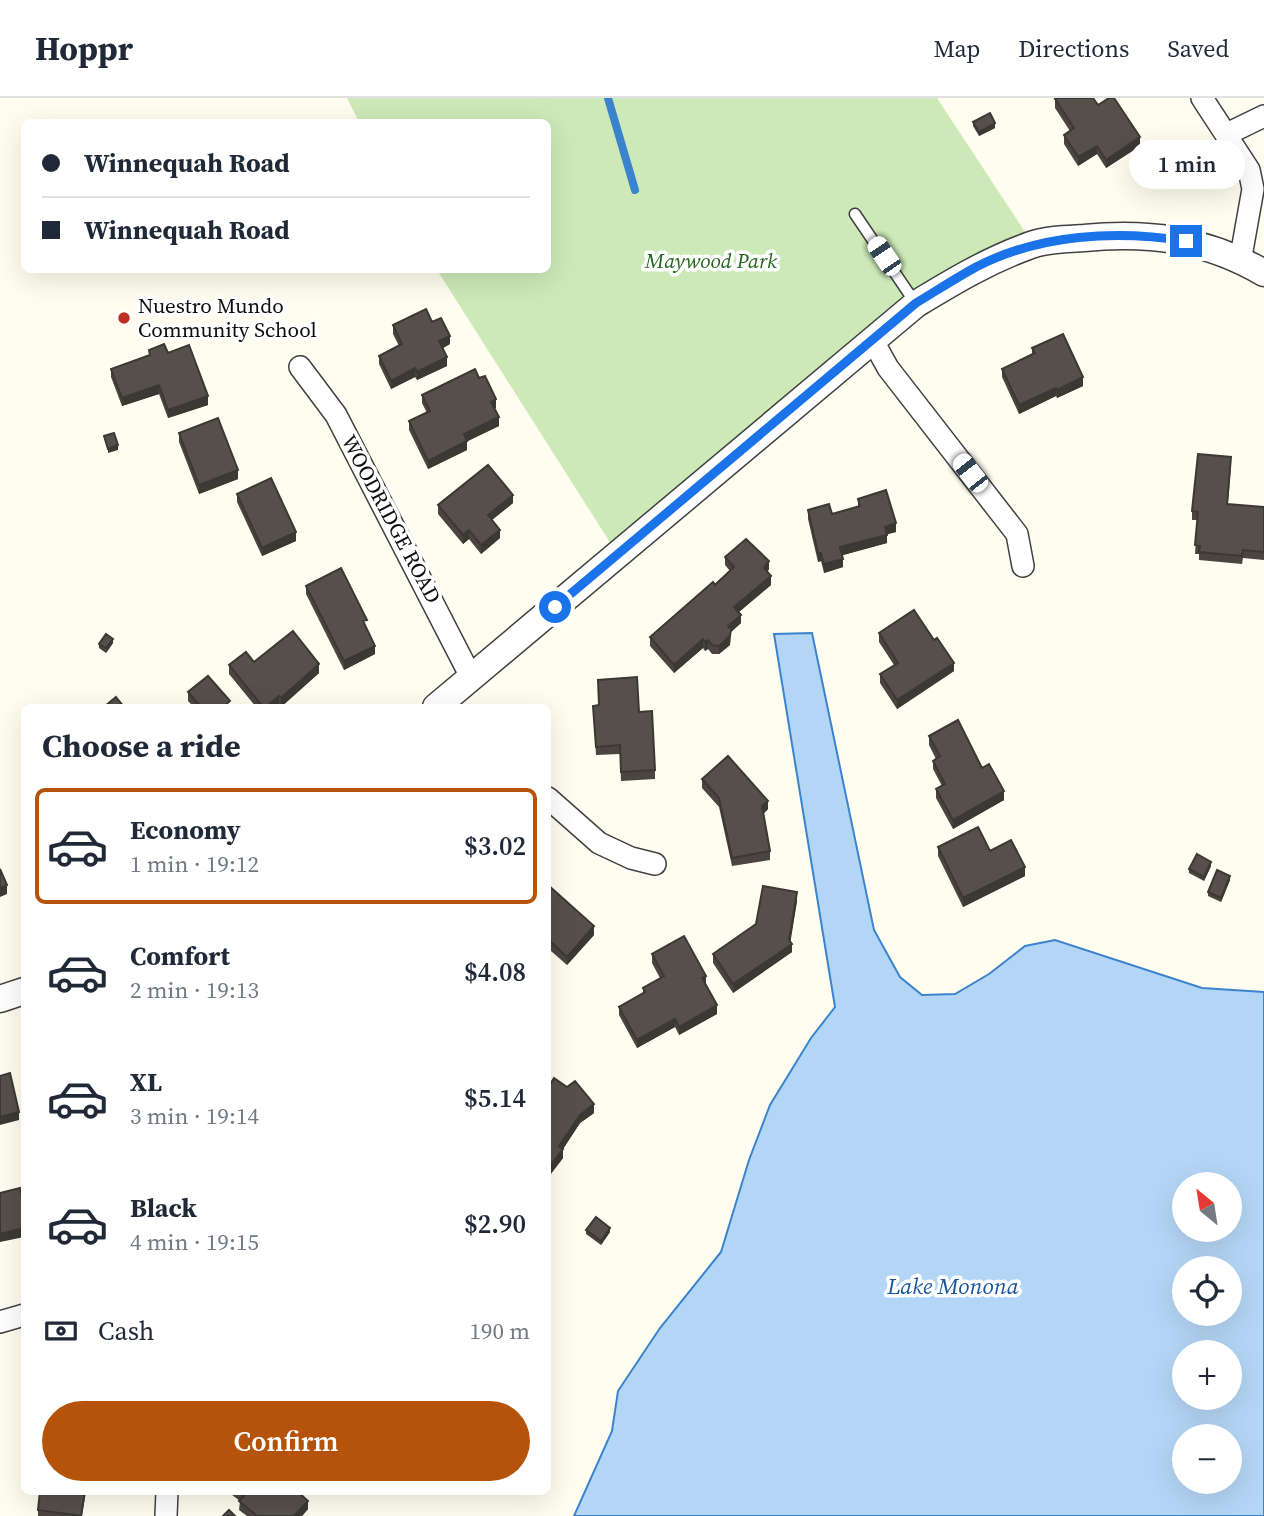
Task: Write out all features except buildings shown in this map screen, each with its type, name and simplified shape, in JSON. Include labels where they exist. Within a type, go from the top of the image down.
[{"type":"street","points":[[1202,98],[1249,170],[1253,189],[1240,262]]},
{"type":"street","points":[[1227,134],[1264,116]]},
{"type":"street","points":[[446,704],[471,677],[916,303],[977,267],[1033,244],[1125,234],[1186,241],[1264,273]]},
{"type":"street","points":[[873,341],[891,373],[1017,534],[1023,566]]},
{"type":"street","name":"WOODRIDGE ROAD","points":[[300,367],[336,415],[471,677]]},
{"type":"street","points":[[551,801],[598,844],[631,858],[655,864]]},
{"type":"street","points":[[0,999],[21,992]]},
{"type":"street","points":[[0,1322],[21,1316]]},
{"type":"street","points":[[166,1516],[167,1495]]},
{"type":"lane","points":[[855,214],[916,303]]},
{"type":"green space","name":"Maywood Park","points":[[347,98],[937,98],[1033,244],[977,267],[618,555],[439,273],[551,273],[551,119],[358,119]]},
{"type":"water","name":"Lake Monona","points":[[812,633],[874,930],[900,977],[922,995],[955,994],[989,974],[1025,946],[1055,940],[1202,988],[1264,992],[1264,1516],[574,1516],[612,1431],[618,1391],[660,1328],[721,1252],[749,1160],[770,1105],[811,1038],[835,1007],[774,634]]},
{"type":"waterway","points":[[608,98],[635,190]]},
{"type":"place","name":"Nuestro Mundo Community School","points":[[124,318]]},
{"type":"route","points":[[555,607],[916,303],[977,267],[1033,244],[1056,240],[1125,234],[1186,241]]}]
